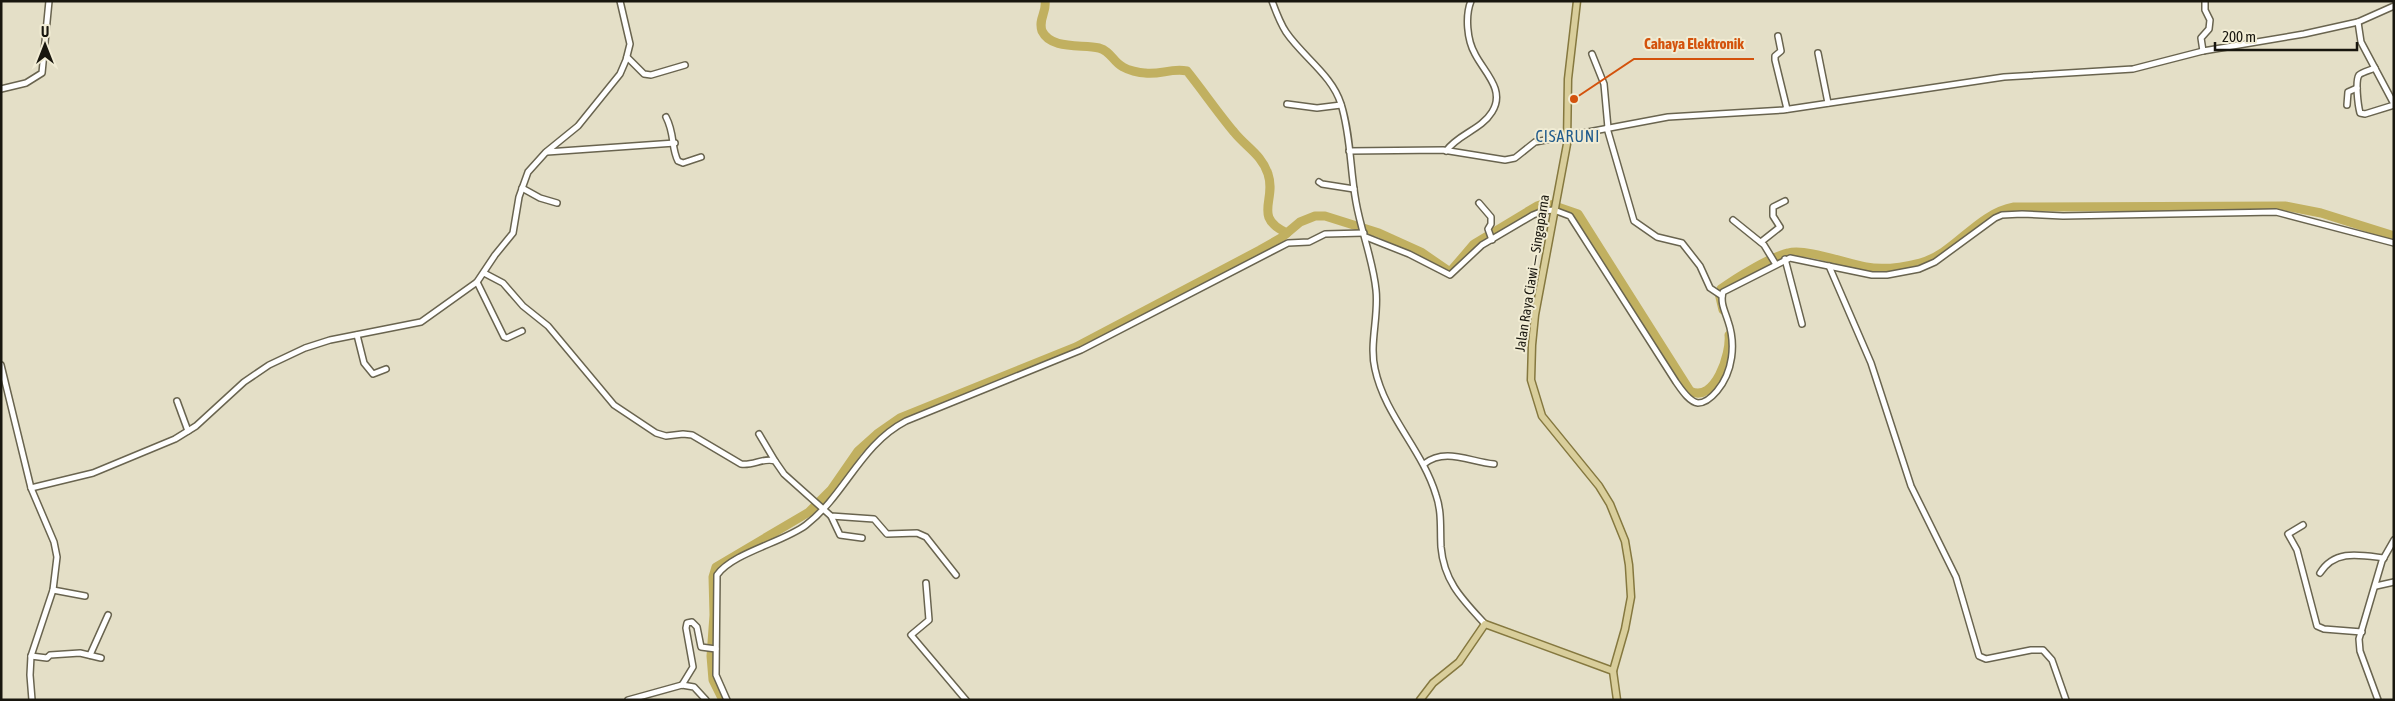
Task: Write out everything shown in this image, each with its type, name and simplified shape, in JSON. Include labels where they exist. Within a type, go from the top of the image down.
[{"type":"main road","name":"Jalan Raya Ciawi — Singaparna","points":[[1577,1],[1568,79],[1567,135],[1535,315],[1531,380],[1542,416],[1548,426],[1599,486],[1610,504],[1623,534],[1629,565],[1630,597],[1625,629],[1613,671],[1616,700]]},
{"type":"main road","points":[[1420,700],[1430,687],[1459,662],[1485,624],[1613,671]]},
{"type":"street","points":[[1,89],[26,83],[42,73],[49,1]]},
{"type":"street","points":[[31,488],[93,474],[175,439],[188,431],[244,382],[269,365],[318,343],[411,325],[426,320],[477,282],[513,233],[522,188],[528,172],[546,152],[578,126],[620,74],[630,44],[620,1]]},
{"type":"street","points":[[1272,1],[1287,33],[1335,90],[1341,105],[1354,189],[1376,290],[1377,319],[1373,357],[1378,381],[1384,398],[1424,464],[1437,495],[1440,510],[1442,550],[1448,577],[1456,592],[1485,624]]},
{"type":"street","points":[[2203,51],[2201,38],[2210,29],[2205,1]]},
{"type":"street","points":[[1446,151],[1452,143],[1492,113],[1496,104],[1494,84],[1474,52],[1470,39],[1468,10],[1471,2]]},
{"type":"street","points":[[1349,151],[1446,151],[1505,160],[1515,158],[1535,142],[1668,117],[1787,109],[2004,78],[2126,70],[2203,51],[2304,34],[2358,22],[2394,6]]},
{"type":"street","points":[[2358,22],[2361,42],[2375,68],[2394,104],[2362,114],[2360,113],[2356,88],[2360,75],[2375,68]]},
{"type":"street","points":[[1778,36],[1781,51],[1775,56],[1775,60],[1787,109]]},
{"type":"street","points":[[1818,53],[1828,103]]},
{"type":"street","points":[[1592,54],[1604,84],[1608,128],[1634,221],[1657,237],[1682,243],[1700,266],[1713,291],[1721,295]]},
{"type":"street","points":[[627,57],[644,74],[651,76],[685,65]]},
{"type":"street","points":[[2347,105],[2348,92],[2356,88]]},
{"type":"street","points":[[1287,104],[1317,108],[1341,105]]},
{"type":"street","points":[[666,117],[675,143],[675,156],[680,163],[700,157]]},
{"type":"street","points":[[546,152],[675,143]]},
{"type":"street","points":[[1319,182],[1354,189]]},
{"type":"street","points":[[522,188],[540,198],[557,203]]},
{"type":"street","points":[[1761,242],[1780,227],[1773,216],[1773,207],[1785,201]]},
{"type":"street","points":[[1479,203],[1491,216],[1490,235]]},
{"type":"street","points":[[727,700],[716,678],[713,649],[716,579],[719,571],[800,529],[823,510],[871,446],[884,434],[906,421],[1081,350],[1288,243],[1309,242],[1325,234],[1364,234],[1450,275],[1490,235],[1555,206],[1574,220],[1682,390],[1693,402],[1703,402],[1713,396],[1720,387],[1729,366],[1733,349],[1732,337],[1721,295],[1727,288],[1773,260],[1803,260],[1872,275],[1887,275],[1919,270],[1935,262],[1995,218],[2010,214],[2062,216],[2276,212],[2394,243]]},
{"type":"street","points":[[1733,220],[1761,242],[1773,260]]},
{"type":"street","points":[[1786,259],[1802,324]]},
{"type":"street","points":[[1829,266],[1871,363],[1910,486],[1956,577],[1979,656],[1986,659],[2031,650],[2043,650],[2052,660],[2066,700]]},
{"type":"street","points":[[484,273],[503,283],[524,306],[548,326],[583,366],[607,398],[630,417],[660,434],[692,435],[741,464],[748,465],[768,460],[775,461]]},
{"type":"street","points":[[477,282],[504,337],[507,338],[522,331]]},
{"type":"street","points":[[357,335],[367,369],[373,374],[386,369]]},
{"type":"street","points":[[1,365],[31,488],[56,549],[57,566],[53,590],[31,656],[32,700]]},
{"type":"street","points":[[177,400],[188,431]]},
{"type":"street","points":[[759,434],[784,474],[831,516],[840,535],[862,538]]},
{"type":"street","points":[[1424,464],[1441,456],[1494,464]]},
{"type":"street","points":[[831,516],[874,519],[887,534],[921,534],[926,537],[956,575]]},
{"type":"street","points":[[2303,525],[2288,534],[2297,550],[2317,626],[2324,629],[2362,632]]},
{"type":"street","points":[[2378,700],[2360,651],[2359,639],[2384,558],[2394,540]]},
{"type":"street","points":[[2320,573],[2323,567],[2346,554],[2384,558]]},
{"type":"street","points":[[2376,586],[2394,582]]},
{"type":"street","points":[[926,583],[929,620],[912,632],[911,635],[966,700]]},
{"type":"street","points":[[53,590],[85,596]]},
{"type":"street","points":[[90,655],[108,615]]},
{"type":"street","points":[[682,685],[693,667],[687,624],[695,624],[700,646],[713,649]]},
{"type":"street","points":[[31,656],[47,658],[50,654],[72,652],[101,658]]},
{"type":"street","points":[[628,700],[682,685],[694,687],[706,700]]},
{"type":"waterway","points":[[1045,1],[1041,27],[1046,37],[1052,41],[1060,44],[1103,49],[1120,65],[1137,72],[1187,71],[1234,132],[1262,162],[1270,183],[1268,214],[1271,221],[1287,233]]},
{"type":"waterway","points":[[723,700],[713,680],[711,656],[714,615],[713,577],[716,567],[809,512],[831,490],[858,451],[877,434],[900,418],[1076,347],[1260,250],[1281,238],[1300,222],[1315,216],[1325,216],[1379,233],[1421,252],[1450,272],[1474,244],[1537,206],[1546,203],[1578,214],[1690,391],[1699,393],[1707,390],[1714,384],[1724,364],[1729,335]]},
{"type":"waterway","points":[[1723,310],[1719,293],[1721,289],[1753,268],[1781,255],[1796,252],[1805,253],[1872,268],[1893,268],[1920,263],[1944,251],[1988,217],[2014,207],[2285,206],[2321,213],[2394,236]]},
{"type":"place","name":"Cahaya Elektronik","points":[[1574,99]]},
{"type":"district","name":"CISARUNI","points":[[1568,136]]}]
